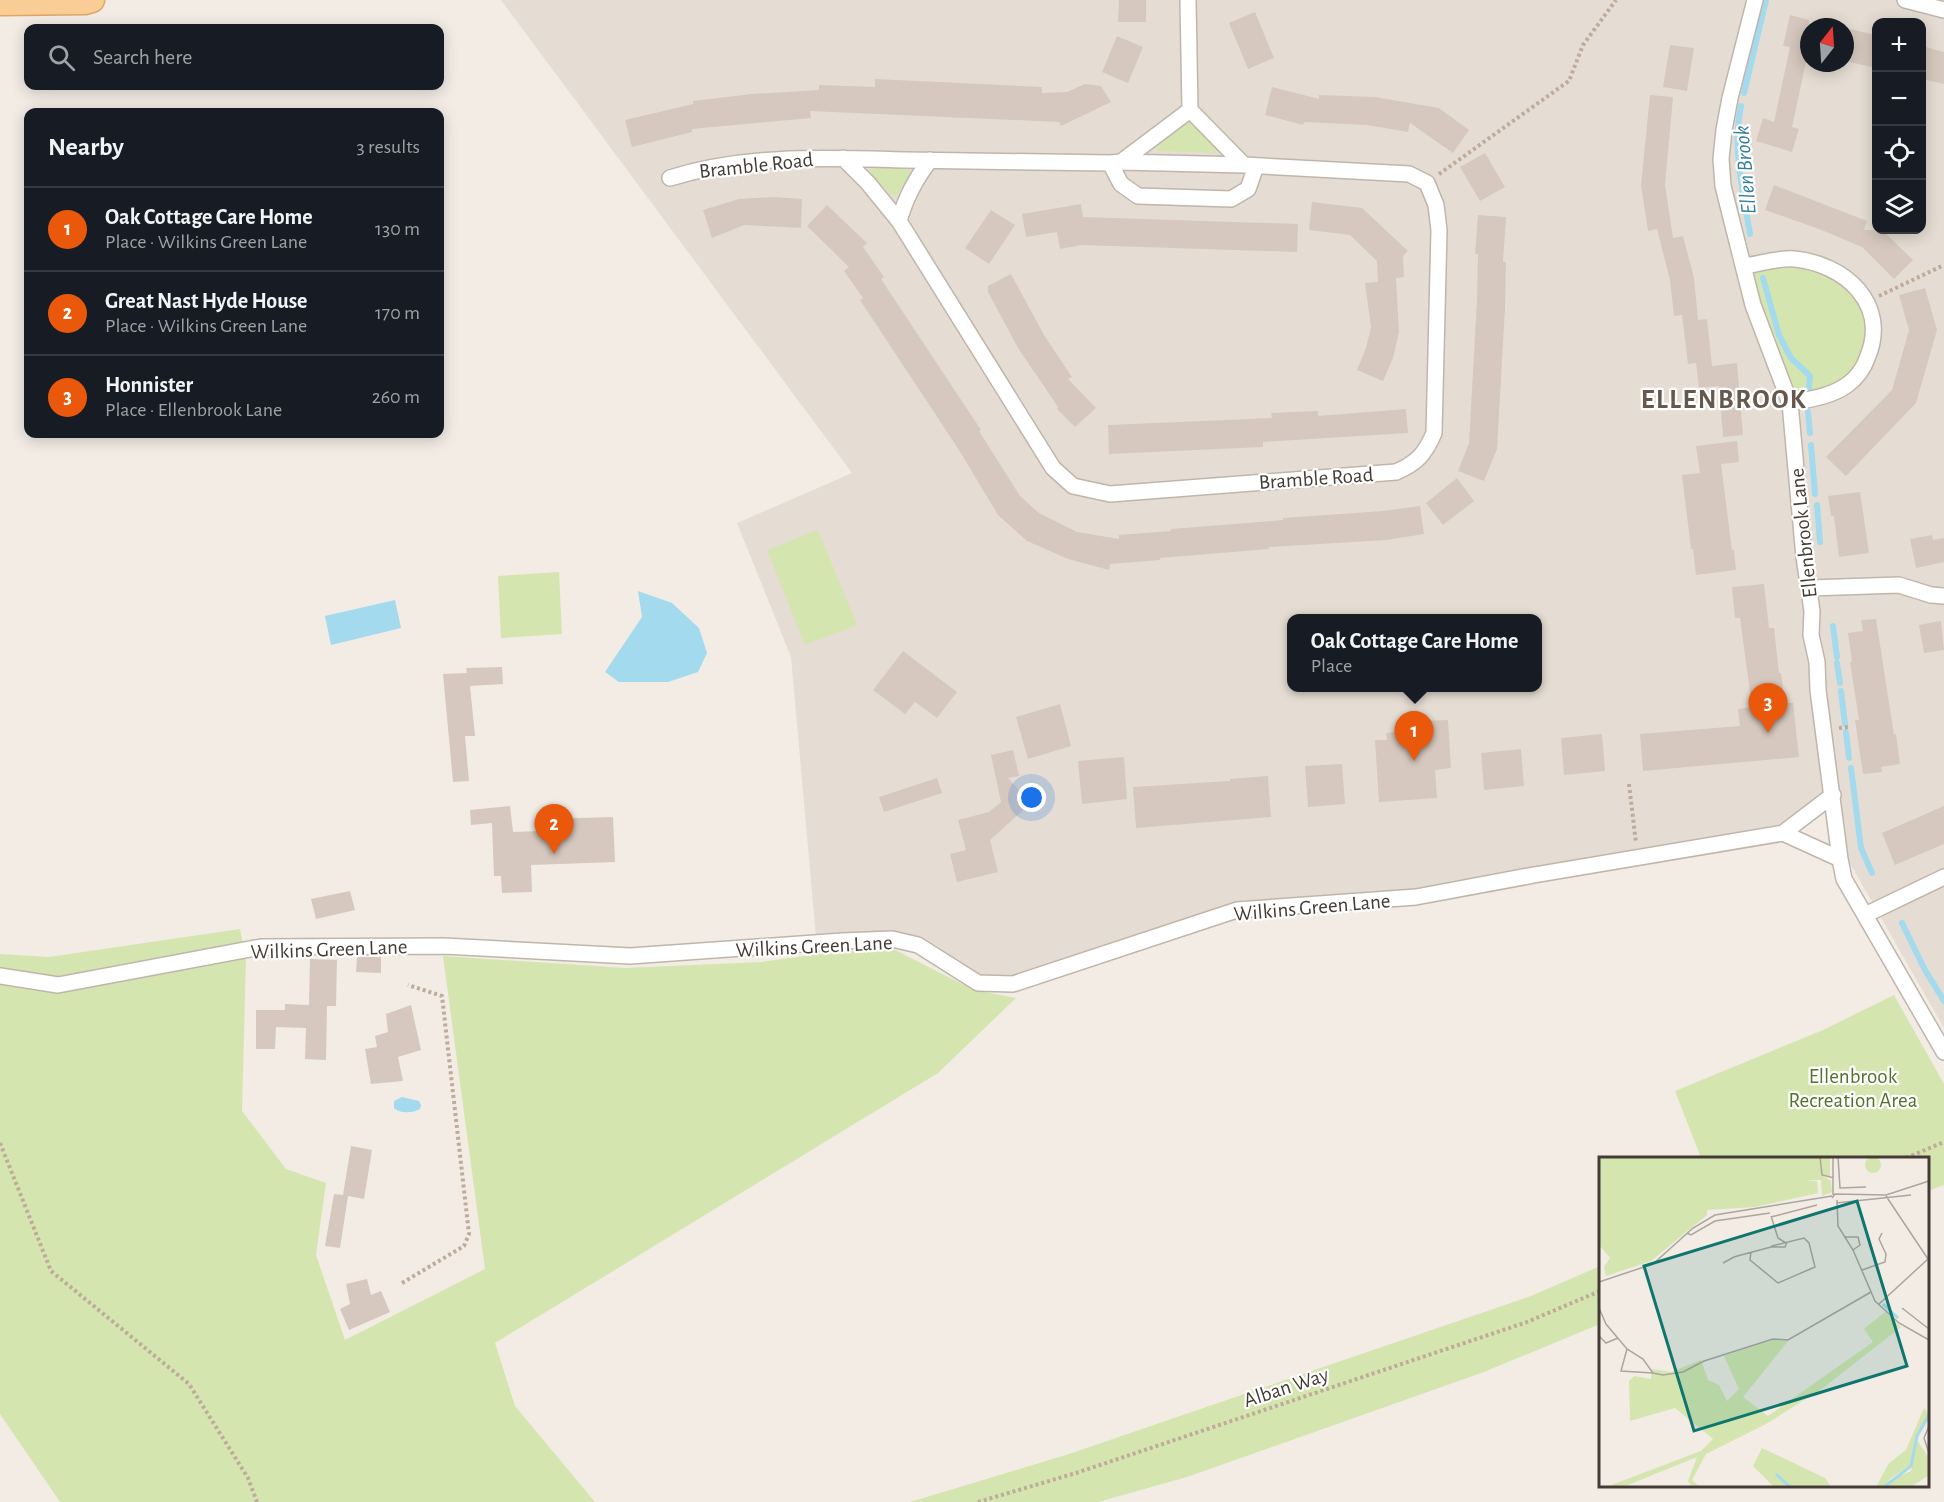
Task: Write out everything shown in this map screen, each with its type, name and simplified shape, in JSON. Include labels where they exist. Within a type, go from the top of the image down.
[{"type":"main road","points":[[0,3],[92,0]]},
{"type":"street","points":[[1188,0],[1190,110],[1250,165],[1248,189],[1231,199],[1138,196],[1121,184],[1115,162],[1190,110]]},
{"type":"street","name":"Ellenbrook Lane","points":[[1755,0],[1730,98],[1721,159],[1723,186],[1753,304],[1790,403],[1804,556],[1810,588],[1811,635],[1817,662],[1818,690],[1840,859],[1844,879],[1944,1052]]},
{"type":"street","points":[[1905,0],[1944,10]]},
{"type":"street","name":"Bramble Road","points":[[670,178],[697,170],[778,159],[843,159],[1115,162],[1250,165],[1409,174],[1427,183],[1437,205],[1439,230],[1434,433],[1427,448],[1411,465],[1396,472],[1110,494],[1073,486],[1053,468],[899,221],[868,183],[843,159]]},
{"type":"street","points":[[899,221],[905,199],[930,160]]},
{"type":"street","points":[[1744,266],[1792,258],[1811,261],[1837,271],[1852,283],[1867,301],[1874,325],[1872,346],[1857,377],[1827,396],[1790,403]]},
{"type":"street","points":[[1810,588],[1899,585],[1931,595],[1944,596]]},
{"type":"street","name":"Wilkins Green Lane","points":[[0,976],[58,985],[261,947],[444,946],[630,956],[892,939],[918,945],[978,983],[1013,984],[1237,910],[1416,897],[1783,833],[1833,795]]},
{"type":"street","points":[[1783,833],[1840,859]]},
{"type":"street","points":[[1865,915],[1944,877]]},
{"type":"path","points":[[1427,183],[1569,81],[1583,45],[1616,0]]},
{"type":"path","points":[[1867,301],[1944,265]]},
{"type":"path","points":[[1629,784],[1637,858]]},
{"type":"path","points":[[402,1283],[464,1246],[469,1234],[442,996],[408,985]]},
{"type":"path","points":[[1908,1157],[1944,1142]]},
{"type":"path","points":[[0,1143],[51,1271],[189,1384],[248,1478],[257,1502]]},
{"type":"path","name":"Alban Way","points":[[978,1502],[1076,1473],[1527,1322],[1599,1291]]},
{"type":"shaded area","points":[[501,0],[1944,0],[1944,1028],[1848,860],[1837,785],[1777,827],[1416,891],[1236,902],[1015,976],[981,975],[921,936],[816,937],[791,657],[737,523],[852,473]]},
{"type":"green space","points":[[1185,124],[1193,124],[1221,149],[1220,153],[1159,151],[1156,148]]},
{"type":"green space","points":[[872,167],[908,167],[910,173],[898,195],[893,196],[870,173]]},
{"type":"green space","points":[[1792,258],[1837,271],[1874,325],[1857,377],[1790,403],[1744,266]]},
{"type":"green space","points":[[818,530],[857,625],[805,645],[767,550]]},
{"type":"green space","points":[[559,572],[562,634],[501,638],[498,576]]},
{"type":"green space","points":[[240,929],[246,958],[242,1111],[286,1169],[326,1183],[316,1255],[345,1340],[485,1269],[443,956],[626,968],[761,962],[843,951],[893,949],[974,990],[1016,998],[938,1073],[495,1343],[515,1406],[595,1502],[60,1502],[0,1414],[0,954],[49,957]]},
{"type":"green space","name":"Ellenbrook Recreation Area","points":[[1894,995],[1944,1084],[1944,1185],[1929,1191],[1929,1157],[1701,1157],[1675,1091],[1823,1030]]},
{"type":"green space","points":[[1599,1266],[1599,1324],[1484,1372],[1187,1477],[1098,1502],[910,1502],[1069,1454],[1531,1296]]},
{"type":"water","points":[[638,591],[672,603],[699,628],[707,653],[698,672],[668,682],[619,682],[605,672],[642,617]]},
{"type":"water","points":[[395,600],[401,628],[331,645],[325,616]]},
{"type":"water","points":[[402,1097],[419,1101],[420,1109],[407,1112],[394,1108],[394,1101]]},
{"type":"building","points":[[1119,0],[1146,0],[1146,22],[1118,22]]},
{"type":"building","points":[[1255,12],[1274,58],[1248,69],[1229,23]]},
{"type":"building","points":[[1790,15],[1801,18],[1800,72],[1804,72],[1792,127],[1799,129],[1792,152],[1756,141],[1763,118],[1774,122],[1790,47],[1783,46]]},
{"type":"building","points":[[1854,30],[1872,34],[1872,67],[1854,63]]},
{"type":"building","points":[[1117,36],[1143,47],[1128,83],[1102,72]]},
{"type":"building","points":[[1670,45],[1694,48],[1687,91],[1663,87]]},
{"type":"building","points":[[1926,47],[1944,52],[1944,84],[1926,80]]},
{"type":"building","points":[[875,79],[1042,87],[1042,93],[1067,92],[1085,84],[1101,86],[1111,102],[1061,126],[1059,122],[810,111],[811,118],[692,129],[692,132],[632,147],[625,120],[693,104],[693,101],[752,94],[819,90],[819,85],[875,87]]},
{"type":"building","points":[[1272,87],[1319,99],[1319,95],[1375,97],[1439,108],[1469,130],[1453,153],[1410,123],[1408,132],[1367,125],[1304,122],[1303,125],[1265,115]]},
{"type":"building","points":[[1650,95],[1673,97],[1665,185],[1673,238],[1683,236],[1694,278],[1698,320],[1707,319],[1712,366],[1737,363],[1743,435],[1723,437],[1719,386],[1699,388],[1696,363],[1688,364],[1682,315],[1674,316],[1670,280],[1657,229],[1648,231],[1641,185]]},
{"type":"building","points":[[1485,153],[1505,187],[1480,201],[1460,167]]},
{"type":"building","points":[[1774,185],[1867,221],[1864,230],[1872,230],[1872,234],[1886,234],[1913,260],[1894,279],[1862,247],[1765,210]]},
{"type":"building","points":[[774,197],[802,199],[801,228],[744,225],[712,238],[703,210],[739,199]]},
{"type":"building","points":[[1312,202],[1362,208],[1408,251],[1403,256],[1404,277],[1396,278],[1399,332],[1393,358],[1383,381],[1357,370],[1371,327],[1365,283],[1378,282],[1377,261],[1350,235],[1309,230]]},
{"type":"building","points":[[1081,204],[1083,217],[1298,224],[1297,252],[1082,245],[1060,249],[1057,232],[1026,237],[1022,214]]},
{"type":"building","points":[[827,205],[867,243],[863,247],[884,277],[881,279],[981,430],[979,431],[1020,496],[1039,513],[1077,532],[1119,539],[1119,535],[1171,531],[1171,529],[1420,506],[1424,534],[1387,540],[1269,547],[1269,549],[1160,558],[1160,560],[1110,564],[1109,570],[1068,559],[1027,541],[998,515],[959,450],[860,300],[863,298],[844,271],[849,267],[807,226]]},
{"type":"building","points":[[991,210],[1015,225],[989,264],[965,248]]},
{"type":"building","points":[[1478,215],[1506,217],[1503,262],[1506,262],[1505,308],[1497,449],[1484,481],[1458,471],[1469,443],[1477,300],[1478,254],[1475,254]]},
{"type":"building","points":[[1011,274],[1044,335],[1072,377],[1068,379],[1096,408],[1075,427],[1057,409],[1058,407],[1018,348],[988,292],[988,286]]},
{"type":"building","points":[[1925,288],[1937,330],[1916,403],[1846,476],[1826,457],[1892,390],[1909,330],[1899,295]]},
{"type":"building","points":[[1406,409],[1408,433],[1263,442],[1263,447],[1109,454],[1108,425],[1272,418],[1271,413],[1318,411],[1318,416]]},
{"type":"building","points":[[1737,441],[1739,462],[1721,464],[1736,570],[1696,575],[1682,475],[1700,473],[1696,446]]},
{"type":"building","points":[[1457,478],[1474,501],[1443,525],[1426,503]]},
{"type":"building","points":[[1860,492],[1869,553],[1839,557],[1834,516],[1831,516],[1828,496]]},
{"type":"building","points":[[1932,535],[1933,540],[1944,538],[1944,562],[1916,568],[1910,539]]},
{"type":"building","points":[[1764,584],[1769,628],[1774,628],[1785,703],[1793,703],[1799,757],[1643,771],[1640,734],[1740,726],[1738,709],[1752,707],[1740,618],[1735,618],[1732,587]]},
{"type":"building","points":[[1876,619],[1900,764],[1881,767],[1882,772],[1863,774],[1855,720],[1859,720],[1848,633],[1863,631],[1861,620]]},
{"type":"building","points":[[1941,621],[1944,650],[1924,653],[1919,625]]},
{"type":"building","points":[[903,651],[957,692],[937,718],[915,702],[905,714],[873,690]]},
{"type":"building","points":[[502,667],[503,684],[470,686],[475,736],[465,736],[469,781],[453,782],[443,674],[467,673],[466,668]]},
{"type":"building","points":[[1060,704],[1071,746],[1028,759],[1016,717]]},
{"type":"building","points":[[1448,720],[1451,768],[1435,770],[1437,798],[1379,802],[1375,740],[1387,740],[1386,733],[1423,730],[1423,721]]},
{"type":"building","points":[[1602,734],[1605,771],[1564,775],[1561,738]]},
{"type":"building","points":[[1521,749],[1524,786],[1484,790],[1481,753]]},
{"type":"building","points":[[1013,750],[1019,776],[1008,778],[1031,803],[990,840],[998,872],[957,882],[950,854],[966,850],[958,820],[989,812],[1001,802],[991,755]]},
{"type":"building","points":[[1124,757],[1127,799],[1082,804],[1078,761]]},
{"type":"building","points":[[1342,764],[1345,804],[1308,807],[1305,766]]},
{"type":"building","points":[[1268,776],[1271,817],[1136,828],[1133,787],[1230,781],[1230,779]]},
{"type":"building","points":[[937,778],[942,793],[884,812],[879,797]]},
{"type":"building","points":[[510,806],[513,832],[541,831],[541,819],[613,817],[615,862],[531,865],[532,892],[502,893],[501,876],[494,876],[492,823],[471,825],[470,810]]},
{"type":"building","points":[[1944,806],[1944,844],[1895,865],[1882,833]]},
{"type":"building","points":[[350,891],[355,910],[316,919],[311,899]]},
{"type":"building","points":[[357,957],[381,957],[381,973],[356,972]]},
{"type":"building","points":[[310,959],[337,960],[336,1006],[327,1006],[326,1060],[305,1059],[306,1028],[276,1027],[275,1049],[256,1049],[256,1010],[285,1010],[285,1004],[309,1005]]},
{"type":"building","points":[[411,1005],[421,1050],[398,1057],[403,1081],[371,1084],[365,1049],[377,1047],[375,1036],[388,1032],[386,1014]]},
{"type":"building","points":[[351,1146],[372,1150],[364,1199],[348,1196],[340,1248],[325,1246],[334,1194],[343,1195]]},
{"type":"building","points":[[367,1279],[371,1295],[381,1291],[390,1312],[349,1330],[340,1309],[350,1304],[346,1284]]},
{"type":"waterway","name":"Ellen Brook","points":[[1744,93],[1766,0]]},
{"type":"waterway","name":"Ellen Brook","points":[[1741,106],[1738,154],[1750,234]]},
{"type":"waterway","name":"Ellen Brook","points":[[1763,278],[1779,335],[1791,358],[1810,376],[1809,388]]},
{"type":"waterway","name":"Ellen Brook","points":[[1808,412],[1810,433]]},
{"type":"waterway","name":"Ellen Brook","points":[[1811,445],[1815,494]]},
{"type":"waterway","name":"Ellen Brook","points":[[1817,505],[1820,542]]},
{"type":"waterway","name":"Ellen Brook","points":[[1833,626],[1837,657]]},
{"type":"waterway","name":"Ellen Brook","points":[[1837,663],[1840,683]]},
{"type":"waterway","name":"Ellen Brook","points":[[1841,691],[1845,724]]},
{"type":"waterway","name":"Ellen Brook","points":[[1846,732],[1849,758]]},
{"type":"waterway","name":"Ellen Brook","points":[[1851,768],[1861,848],[1872,873]]},
{"type":"waterway","name":"Ellen Brook","points":[[1902,923],[1925,970],[1944,1001]]},
{"type":"place","name":"Honnister","points":[[1768,733]]},
{"type":"place","name":"Oak Cottage Care Home","points":[[1414,761]]},
{"type":"place","name":"Great Nast Hyde House","points":[[554,854]]},
{"type":"district","name":"ELLENBROOK","points":[[1724,399]]}]
